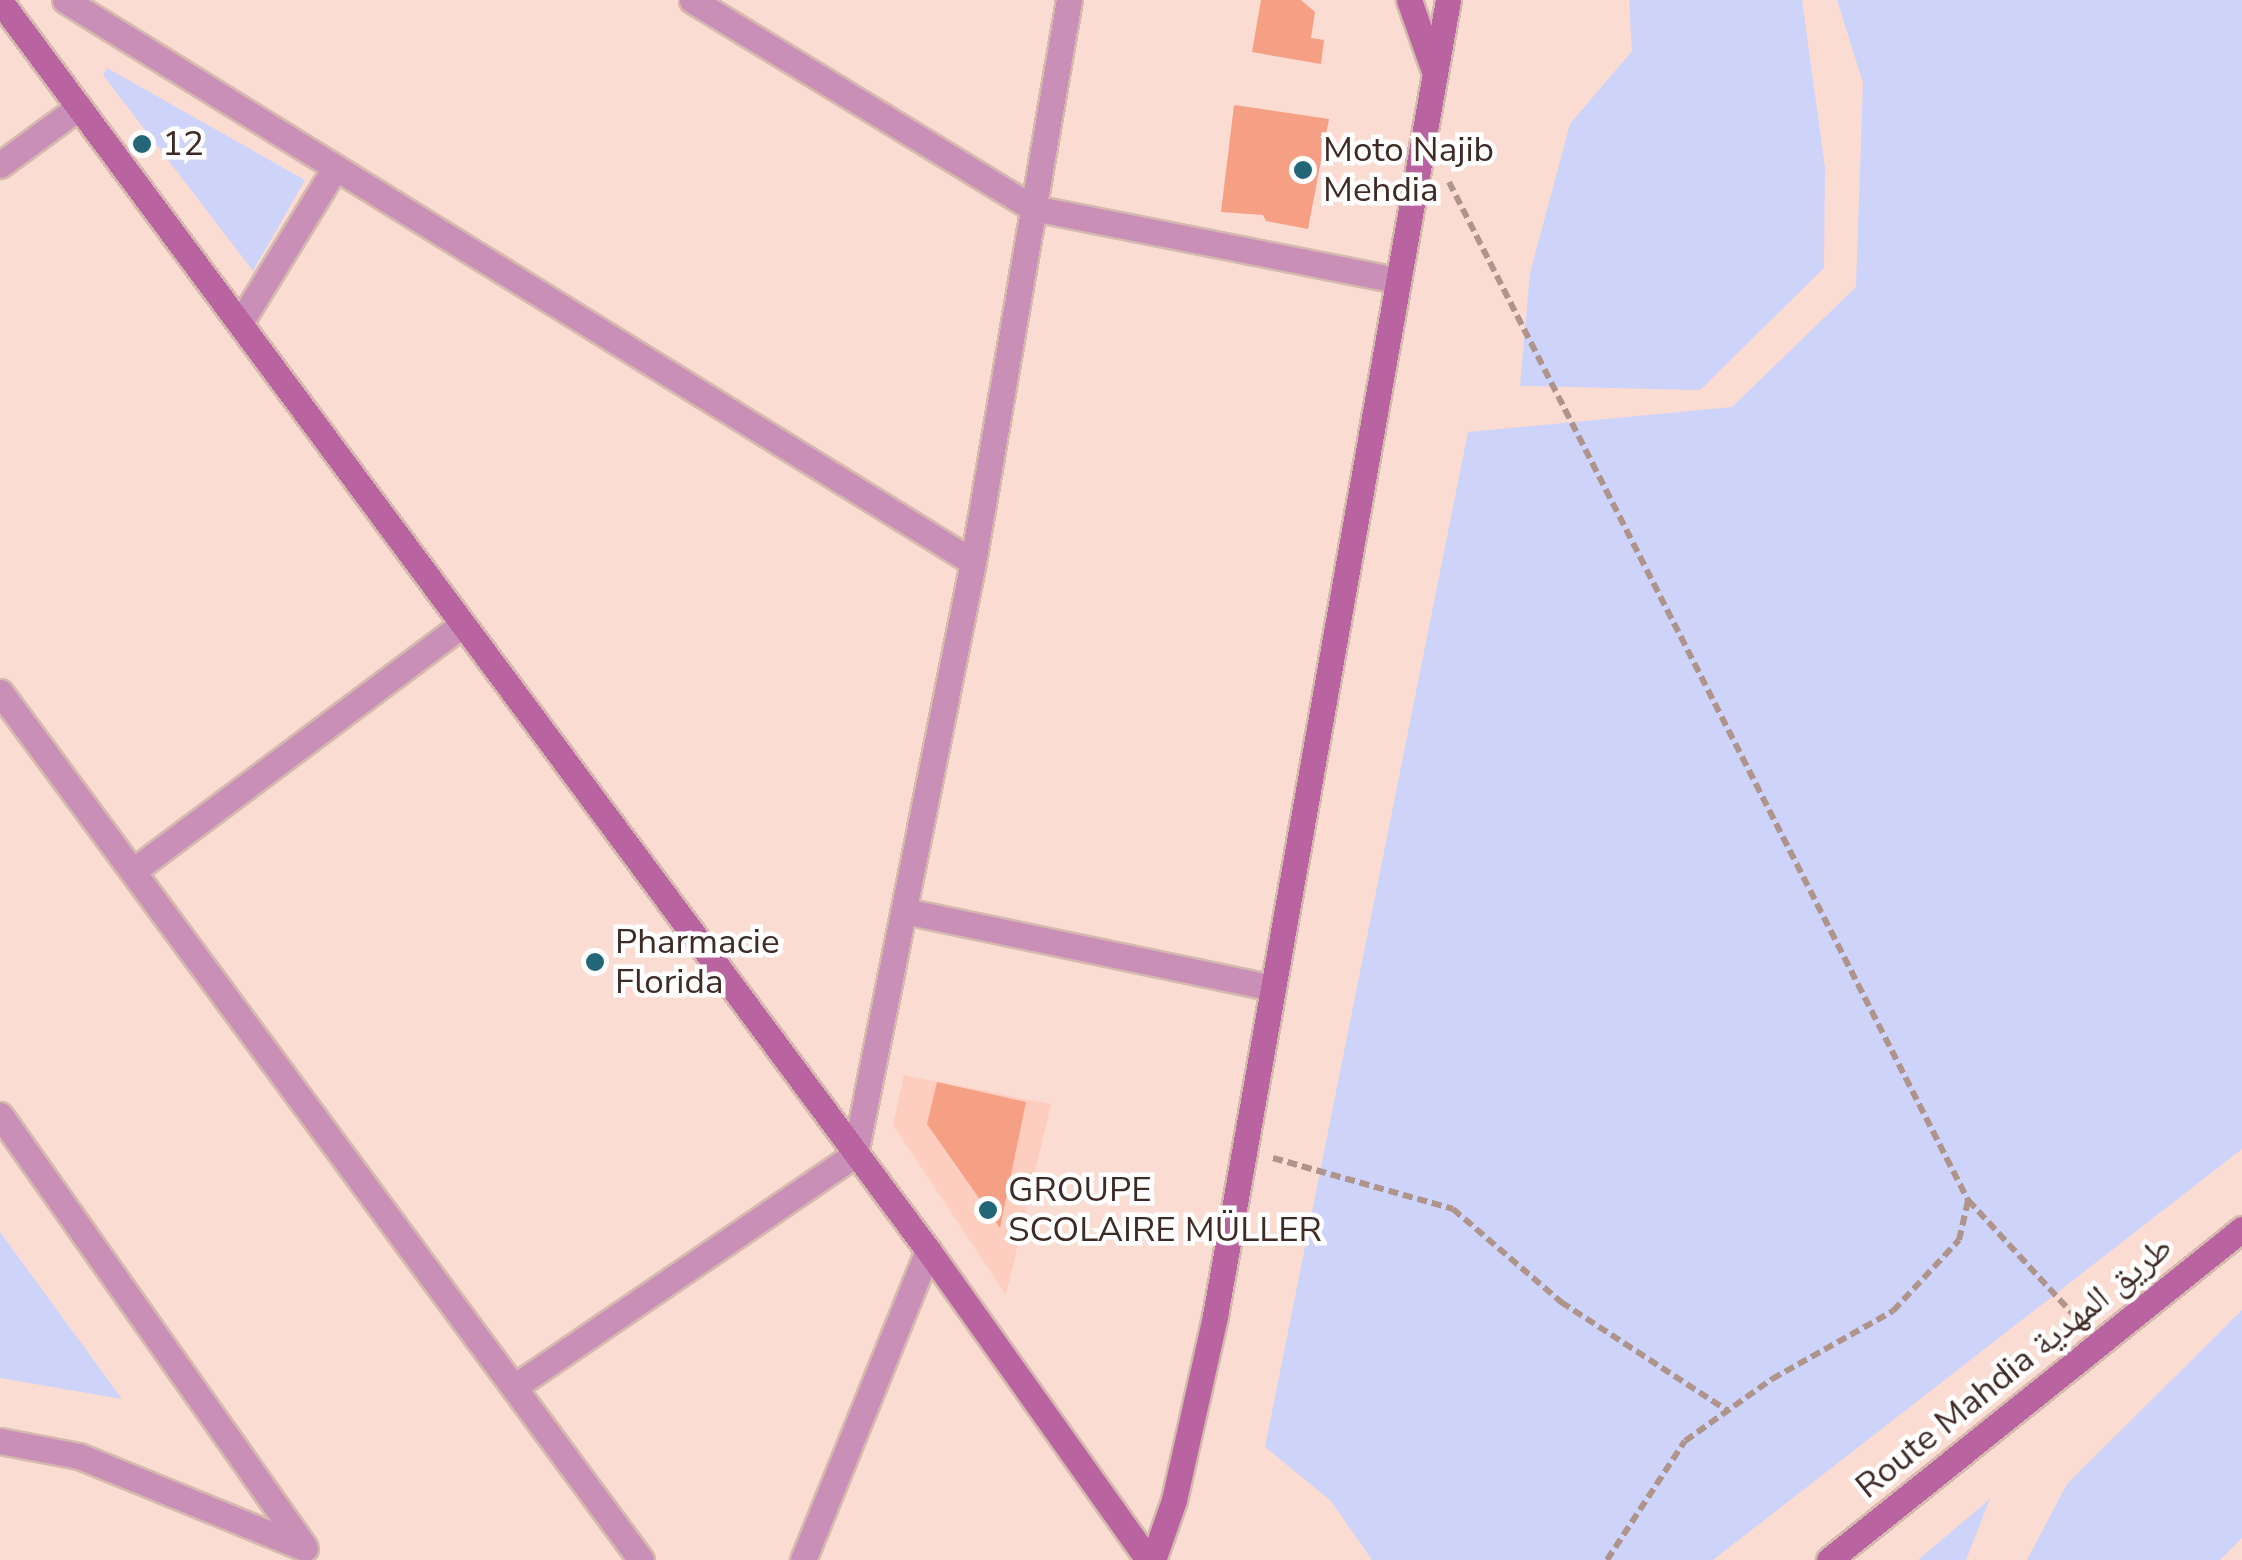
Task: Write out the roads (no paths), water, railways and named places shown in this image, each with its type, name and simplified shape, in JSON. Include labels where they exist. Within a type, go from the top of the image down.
[{"type":"street","points":[[64,0],[334,171],[973,562]]},
{"type":"street","points":[[692,0],[1034,208],[1398,280]]},
{"type":"street","points":[[514,1387],[855,1154],[973,562],[1069,0]]},
{"type":"street","points":[[1409,0],[1436,77]]},
{"type":"street","points":[[1151,1560],[1190,1429],[1244,1150],[1448,0]]},
{"type":"street","points":[[0,1],[928,1250],[1151,1560]]},
{"type":"street","points":[[0,165],[79,107]]},
{"type":"street","points":[[240,323],[334,171]]},
{"type":"street","points":[[133,871],[462,625]]},
{"type":"street","points":[[0,692],[641,1560]]},
{"type":"street","points":[[905,912],[1272,988]]},
{"type":"street","points":[[0,1115],[309,1553]]},
{"type":"street","name":"Route Mahdia طريق المهدية","points":[[1829,1560],[2242,1229]]},
{"type":"street","points":[[803,1560],[928,1250]]},
{"type":"street","points":[[0,1441],[79,1456],[309,1553]]},
{"type":"place","name":"12","points":[[142,144]]},
{"type":"place","name":"Moto Najib Mehdia","points":[[1303,170]]},
{"type":"place","name":"Pharmacie Florida","points":[[595,962]]},
{"type":"place","name":"GROUPE SCOLAIRE MÜLLER","points":[[988,1210]]}]
